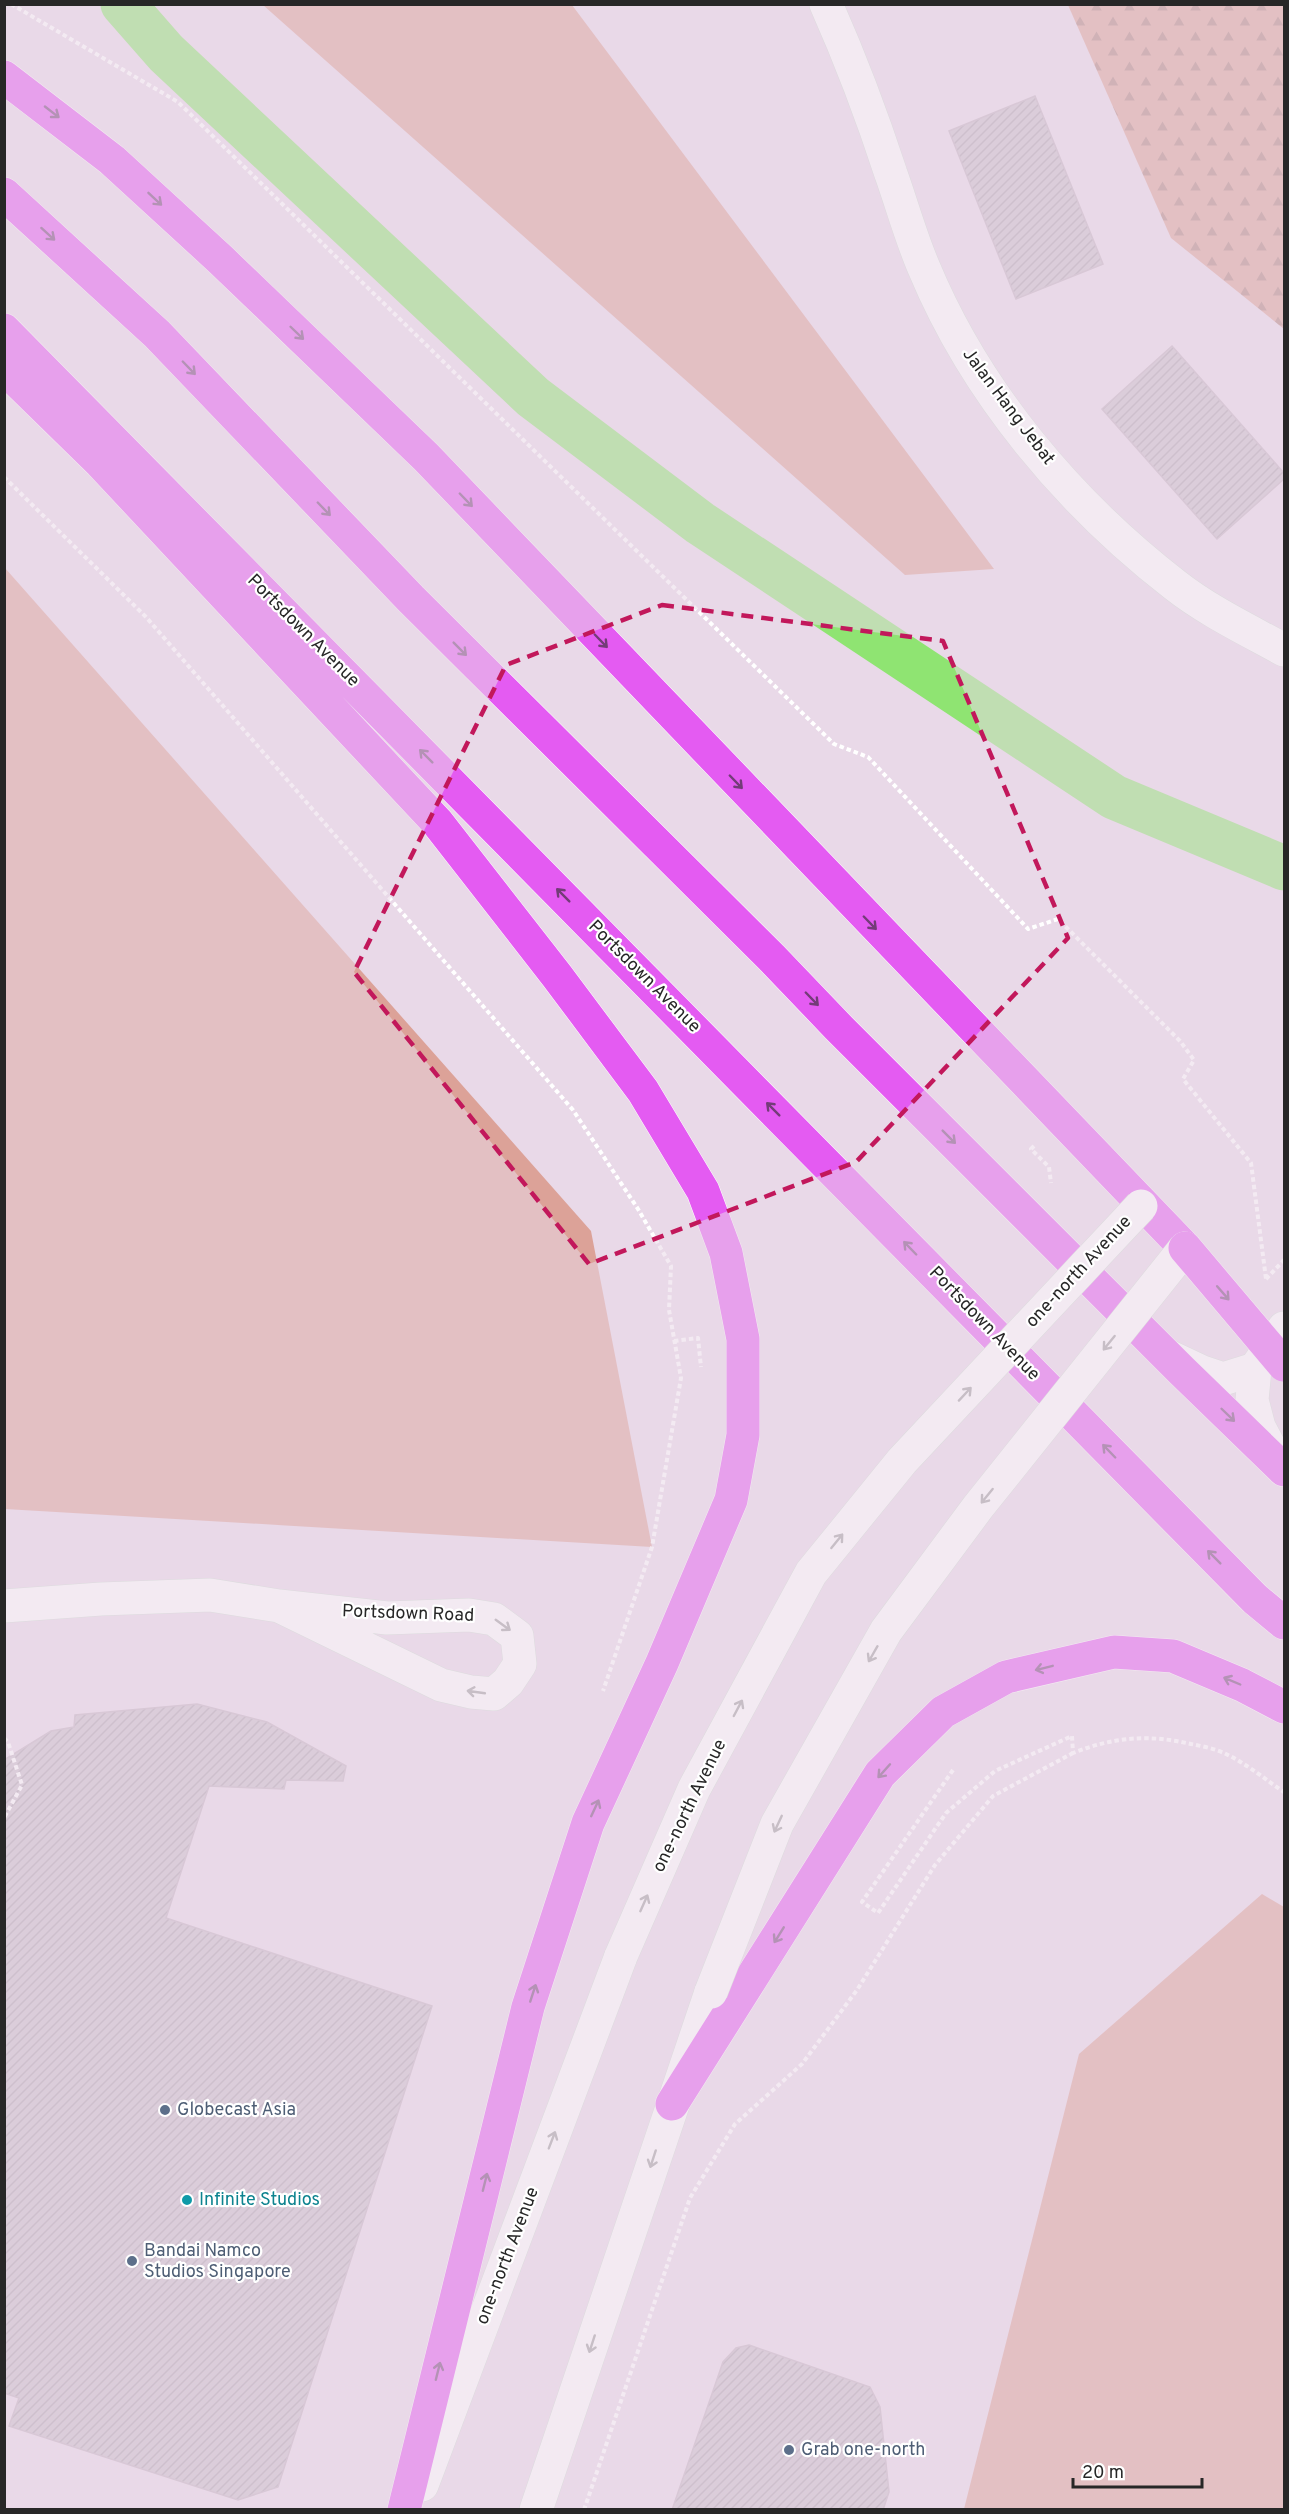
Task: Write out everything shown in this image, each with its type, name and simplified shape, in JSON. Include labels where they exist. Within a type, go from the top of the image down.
[{"type":"highway","points":[[4,77],[112,160],[221,260],[426,458],[1141,1206],[1185,1248],[1270,1367]]},
{"type":"highway","points":[[4,194],[157,334],[411,599],[1168,1356],[1281,1466]]},
{"type":"highway","name":"Portsdown Avenue","points":[[4,330],[1239,1583],[1284,1623]]},
{"type":"highway","points":[[4,368],[100,462],[437,822],[557,976],[643,1091],[703,1191],[726,1253],[743,1339],[743,1435],[731,1500],[662,1663],[588,1823],[528,2007],[404,2510]]},
{"type":"highway","points":[[672,2104],[880,1774],[943,1712],[1006,1677],[1114,1652],[1173,1656],[1242,1685],[1284,1707]]},
{"type":"street","name":"Jalan Hang Jebat","points":[[826,4],[858,79],[923,268],[960,343],[983,380],[1042,456],[1097,517],[1133,550],[1196,600],[1284,650]]},
{"type":"street","name":"one-north Avenue","points":[[413,2510],[621,1956],[694,1789],[811,1573],[902,1461],[1141,1206]]},
{"type":"street","points":[[536,2510],[711,1992],[777,1824],[886,1631],[978,1507],[1185,1248]]},
{"type":"street","points":[[1281,1466],[1259,1427],[1252,1400],[1270,1367],[1284,1328]]},
{"type":"street","points":[[1168,1356],[1223,1379],[1270,1367]]},
{"type":"street","name":"Portsdown Road","points":[[4,1606],[101,1599],[210,1595],[279,1606],[387,1618],[469,1615],[494,1619],[517,1636],[520,1664],[508,1682],[494,1694],[471,1692],[441,1684],[279,1606]]},
{"type":"path","points":[[11,4],[178,102],[834,744],[868,757],[1028,929],[1058,919],[1180,1041],[1194,1060],[1183,1079],[1251,1164],[1266,1279]]},
{"type":"path","points":[[4,477],[146,617],[573,1110],[643,1217],[671,1266],[669,1310],[674,1341],[698,1338],[702,1371]]},
{"type":"path","points":[[953,1770],[862,1902],[878,1913],[946,1813],[995,1771],[1071,1736],[1073,1753]]},
{"type":"path","points":[[584,2510],[690,2198],[735,2124],[802,2064],[857,1990],[935,1865],[993,1796],[1073,1753],[1096,1744],[1131,1738],[1163,1737],[1226,1753],[1284,1792]]},
{"type":"path","points":[[4,1738],[8,1742],[22,1785],[4,1818]]},
{"type":"highlighted area","points":[[662,605],[943,641],[1068,938],[856,1162],[589,1264],[354,972],[506,665]]},
{"type":"green space","points":[[263,5],[572,5],[994,569],[905,575]]},
{"type":"green space","points":[[1068,5],[1284,5],[1284,329],[1171,238]]},
{"type":"green space","points":[[5,568],[591,1231],[652,1547],[5,1509]]},
{"type":"green space","points":[[1262,1894],[1284,1907],[1284,2509],[964,2509],[1079,2054]]},
{"type":"building","points":[[1035,96],[1103,264],[1016,299],[949,131]]},
{"type":"building","points":[[1172,346],[1284,473],[1284,479],[1217,539],[1102,409]]},
{"type":"building","name":"Infinite Studios","points":[[197,1704],[267,1722],[346,1766],[343,1781],[286,1780],[284,1789],[209,1786],[166,1918],[432,2006],[278,2487],[238,2500],[9,2426],[19,2398],[4,2393],[4,1760],[51,1731],[74,1727],[75,1715]]},
{"type":"building","name":"Grab one-north","points":[[749,2345],[870,2387],[880,2407],[889,2492],[883,2510],[672,2510],[723,2362],[736,2348]]},
{"type":"waterway","points":[[123,4],[166,53],[533,397],[700,523],[1114,797],[1284,868]]},
{"type":"place","name":"Globecast Asia","points":[[165,2110]]},
{"type":"place","name":"Infinite Studios","points":[[187,2200]]},
{"type":"place","name":"Bandai Namco Studios Singapore","points":[[132,2261]]},
{"type":"place","name":"Grab one-north","points":[[789,2450]]}]
